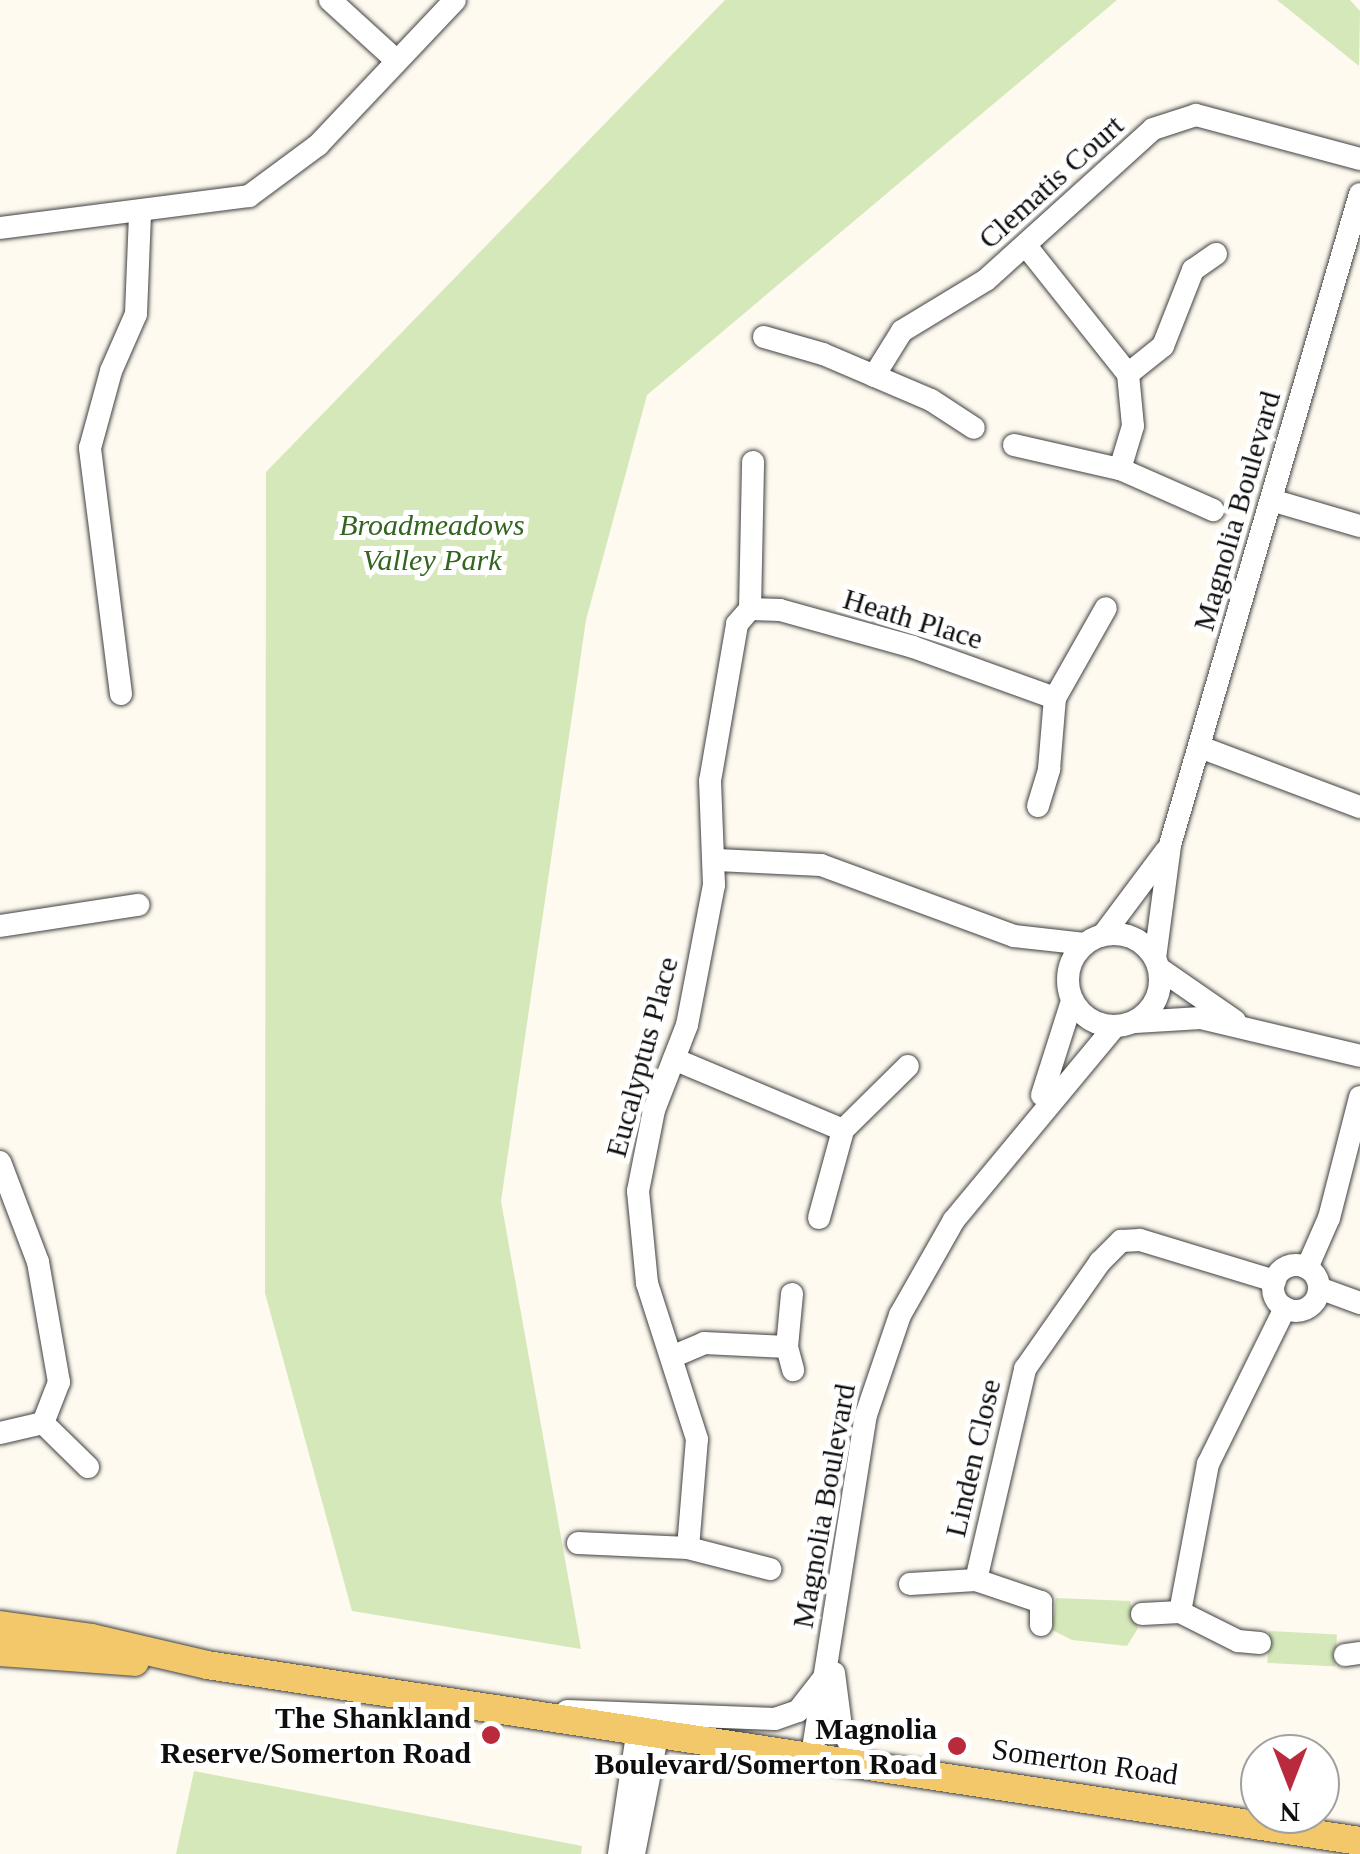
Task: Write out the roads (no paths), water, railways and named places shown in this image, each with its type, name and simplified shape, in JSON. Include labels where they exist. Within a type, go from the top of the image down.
[{"type":"main road","name":"Somerton Road","points":[[0,1625],[91,1638],[206,1666]]},
{"type":"main road","name":"Somerton Road","points":[[0,1652],[206,1666],[1360,1841]]},
{"type":"street","points":[[330,0],[396,60]]},
{"type":"street","points":[[0,228],[249,196],[271,184],[455,0]]},
{"type":"street","name":"Clematis Court","points":[[874,376],[902,332],[1027,247],[1153,129],[1196,115],[1360,160]]},
{"type":"street","name":"Magnolia Boulevard","points":[[1157,964],[1170,845],[1360,194]]},
{"type":"street","points":[[121,694],[90,448],[111,371],[136,314],[140,213]]},
{"type":"street","points":[[1027,247],[1128,374],[1133,426],[1120,469]]},
{"type":"street","points":[[1128,374],[1163,346],[1193,270],[1216,254]]},
{"type":"street","points":[[764,338],[931,400],[974,428]]},
{"type":"street","points":[[1014,445],[1120,469],[1213,510]]},
{"type":"street","name":"Eucalyptus Place","points":[[688,1548],[698,1440],[674,1356],[647,1284],[638,1234],[644,1150],[687,1025],[717,860],[710,782],[738,624],[750,610],[753,462]]},
{"type":"street","points":[[1271,500],[1360,526]]},
{"type":"street","points":[[1038,806],[1049,770],[1055,698],[1106,608]]},
{"type":"street","name":"Heath Place","points":[[750,610],[780,610],[914,647],[1055,698]]},
{"type":"street","points":[[1200,747],[1360,806]]},
{"type":"street","name":"Magnolia Boulevard","points":[[1094,939],[1170,845]]},
{"type":"street","points":[[717,860],[821,865],[1014,936],[1133,938],[1157,964],[1240,1024]]},
{"type":"street","points":[[0,926],[138,905]]},
{"type":"street","points":[[1014,936],[1070,990],[1090,1020],[1124,1024],[1180,1016],[1240,1024],[1360,1056]]},
{"type":"street","points":[[1070,990],[1094,939]]},
{"type":"street","points":[[1124,1024],[1156,1000],[1157,964]]},
{"type":"street","name":"Magnolia Boulevard","points":[[1025,1130],[1054,1069],[1070,990]]},
{"type":"street","name":"Magnolia Boulevard","points":[[812,1756],[866,1415],[900,1315],[944,1235],[1025,1130],[1124,1024]]},
{"type":"street","points":[[674,1059],[843,1130]]},
{"type":"street","points":[[819,1218],[843,1130],[908,1066]]},
{"type":"street","points":[[1284,1308],[1308,1308],[1360,1097]]},
{"type":"street","points":[[0,1162],[50,1309],[59,1382],[44,1423]]},
{"type":"street","name":"Linden Close","points":[[976,1580],[1025,1369],[1100,1262],[1121,1241],[1140,1240],[1274,1281]]},
{"type":"street","points":[[1284,1308],[1274,1296],[1274,1281],[1284,1269],[1313,1278],[1360,1304]]},
{"type":"street","points":[[674,1356],[704,1343],[790,1359],[792,1294]]},
{"type":"street","points":[[1180,1612],[1208,1464],[1284,1308]]},
{"type":"street","points":[[0,1433],[44,1423]]},
{"type":"street","points":[[44,1423],[88,1467]]},
{"type":"street","points":[[578,1543],[688,1548],[770,1569]]},
{"type":"street","name":"Linden Close","points":[[910,1584],[976,1580],[1041,1602],[1041,1625]]},
{"type":"street","points":[[1142,1614],[1180,1612],[1238,1641],[1260,1644]]},
{"type":"street","points":[[832,1629],[841,1726],[859,1762]]},
{"type":"street","points":[[523,1712],[775,1719],[798,1711],[825,1675]]},
{"type":"street","points":[[620,1854],[648,1731]]},
{"type":"street","points":[[634,1854],[648,1731]]},
{"type":"place","name":"The Shankland Reserve/Somerton Road","points":[[491,1735]]},
{"type":"place","name":"Magnolia Boulevard/Somerton Road","points":[[957,1746]]},
{"type":"park label","name":"Broadmeadows Valley Park","points":[[432,542]]}]
